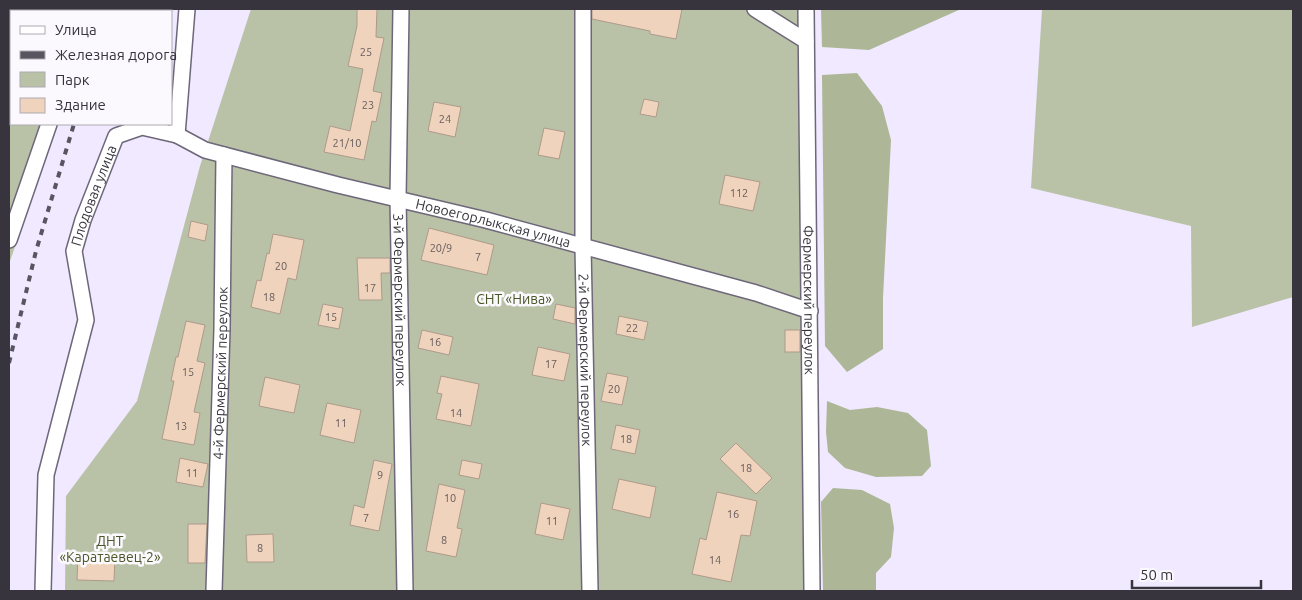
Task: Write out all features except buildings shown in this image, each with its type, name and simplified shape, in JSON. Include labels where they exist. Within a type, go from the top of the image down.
[{"type":"street","points":[[177,135],[187,9]]},
{"type":"street","name":"3-й Фермерский переулок","points":[[401,9],[398,198],[405,591]]},
{"type":"street","name":"2-й Фермерский переулок","points":[[583,9],[583,247],[590,591]]},
{"type":"street","points":[[755,9],[806,41]]},
{"type":"street","name":"Фермерский переулок","points":[[806,9],[812,591]]},
{"type":"street","points":[[9,240],[49,125]]},
{"type":"street","name":"Плодовая улица","points":[[43,591],[46,476],[86,320],[74,251],[83,220],[116,136],[142,127],[177,135]]},
{"type":"street","name":"Новоегорлыкская улица","points":[[177,135],[205,150],[338,185],[486,220],[756,292],[810,310]]},
{"type":"street","name":"4-й Фермерский переулок","points":[[214,591],[222,329],[224,155]]},
{"type":"green space","points":[[9,9],[98,9],[10,10],[10,125],[58,125],[9,264]]},
{"type":"green space","name":"СНТ «Нива»","points":[[251,9],[805,9],[812,591],[65,591],[66,496],[137,401],[200,166]]},
{"type":"green space","points":[[821,9],[961,9],[869,50],[822,47]]},
{"type":"green space","points":[[1042,9],[1293,9],[1293,297],[1192,327],[1191,226],[1031,188]]},
{"type":"green space","points":[[857,73],[882,106],[891,140],[883,298],[883,349],[847,372],[825,346],[822,75]]},
{"type":"green space","points":[[827,401],[850,410],[877,407],[908,413],[927,430],[931,466],[922,476],[876,477],[845,468],[828,452],[826,432]]},
{"type":"green space","points":[[833,488],[862,490],[890,504],[894,528],[891,557],[876,573],[876,591],[823,591],[821,502]]},
{"type":"railway","points":[[9,363],[36,251],[74,125]]},
{"type":"park label","name":"ДНТ «Каратаевец-2»","points":[[110,550]]}]
